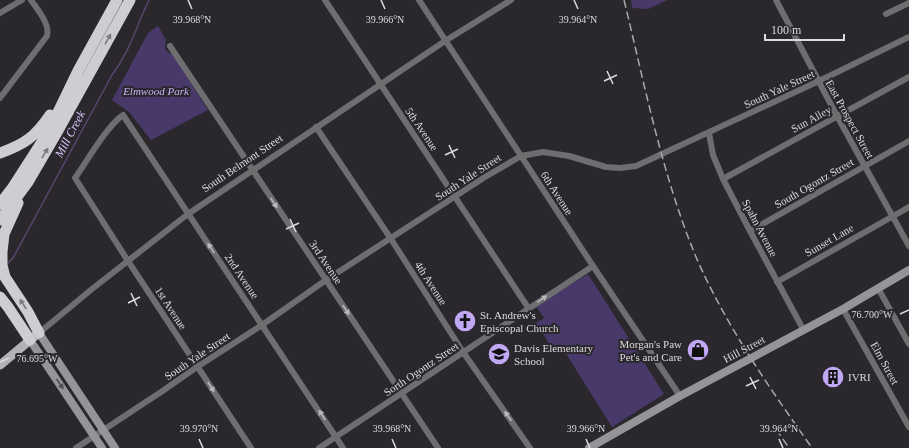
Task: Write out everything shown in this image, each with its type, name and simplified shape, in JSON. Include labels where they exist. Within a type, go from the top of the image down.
[{"type":"highway","points":[[0,204],[13,187],[49,131],[78,71],[117,0]]},
{"type":"highway","points":[[34,336],[28,312],[5,276],[2,265],[4,234],[35,170],[130,0]]},
{"type":"highway","points":[[0,153],[24,143],[41,129],[78,71]]},
{"type":"highway","points":[[0,220],[35,170]]},
{"type":"highway","points":[[0,297],[34,336]]},
{"type":"main road","name":"Hill Street","points":[[589,448],[680,396],[842,309],[909,270]]},
{"type":"main road","name":"South Belmont Street","points":[[0,365],[34,336]]},
{"type":"main road","points":[[34,336],[115,448]]},
{"type":"main road","points":[[34,336],[102,448]]},
{"type":"street","points":[[0,13],[22,0]]},
{"type":"street","points":[[0,98],[47,36],[48,30],[46,24],[31,0]]},
{"type":"street","name":"5th Avenue","points":[[325,0],[529,309]]},
{"type":"street","name":"6th Avenue","points":[[418,0],[680,396]]},
{"type":"street","name":"South Belmont Street","points":[[34,336],[188,214],[380,84],[511,0]]},
{"type":"street","name":"East Prospect Street","points":[[776,0],[818,81],[909,246]]},
{"type":"street","points":[[886,14],[909,3]]},
{"type":"street","name":"South Yale Street","points":[[76,448],[262,325],[326,280],[521,156],[544,152],[555,153],[606,167],[620,168],[636,166],[709,133],[909,37]]},
{"type":"street","name":"3rd Avenue","points":[[170,46],[438,448]]},
{"type":"street","name":"Sun Alley","points":[[723,179],[909,77]]},
{"type":"street","name":"1st Avenue","points":[[123,115],[117,119],[75,178],[251,448]]},
{"type":"street","name":"2nd Avenue","points":[[123,115],[343,448]]},
{"type":"street","name":"4th Avenue","points":[[316,127],[391,239],[463,352],[530,448]]},
{"type":"street","name":"Spahn Avenue","points":[[709,133],[713,155],[723,179],[803,329]]},
{"type":"street","name":"South Ogontz Street","points":[[750,231],[909,141]]},
{"type":"street","name":"Sunset Lane","points":[[777,282],[909,207]]},
{"type":"street","name":"Sorth Ogontz Street","points":[[319,448],[593,266]]},
{"type":"street","points":[[878,288],[909,344]]},
{"type":"street","name":"Elm Street","points":[[842,309],[906,417],[909,427]]},
{"type":"green space","points":[[631,0],[667,0],[648,9],[632,8]]},
{"type":"green space","name":"Elmwood Park","points":[[158,26],[166,40],[165,49],[173,55],[208,110],[151,140],[129,112],[112,100],[148,33]]},
{"type":"green space","points":[[588,274],[664,394],[612,427],[560,344],[552,348],[536,323],[544,318],[536,306]]},
{"type":"waterway","name":"Mill Creek","points":[[6,265],[13,258],[112,75],[124,57],[149,0]]},
{"type":"railway","points":[[624,0],[655,130],[673,194],[696,257],[708,283],[749,356],[812,448]]},
{"type":"railway","points":[[776,429],[789,448]]},
{"type":"place","name":"St. Andrew's Episcopal Church","points":[[465,321]]},
{"type":"place","name":"Morgan's Paw Pet's and Care","points":[[698,350]]},
{"type":"place","name":"Davis Elementary School","points":[[499,354]]},
{"type":"place","name":"IVRI","points":[[833,377]]}]
